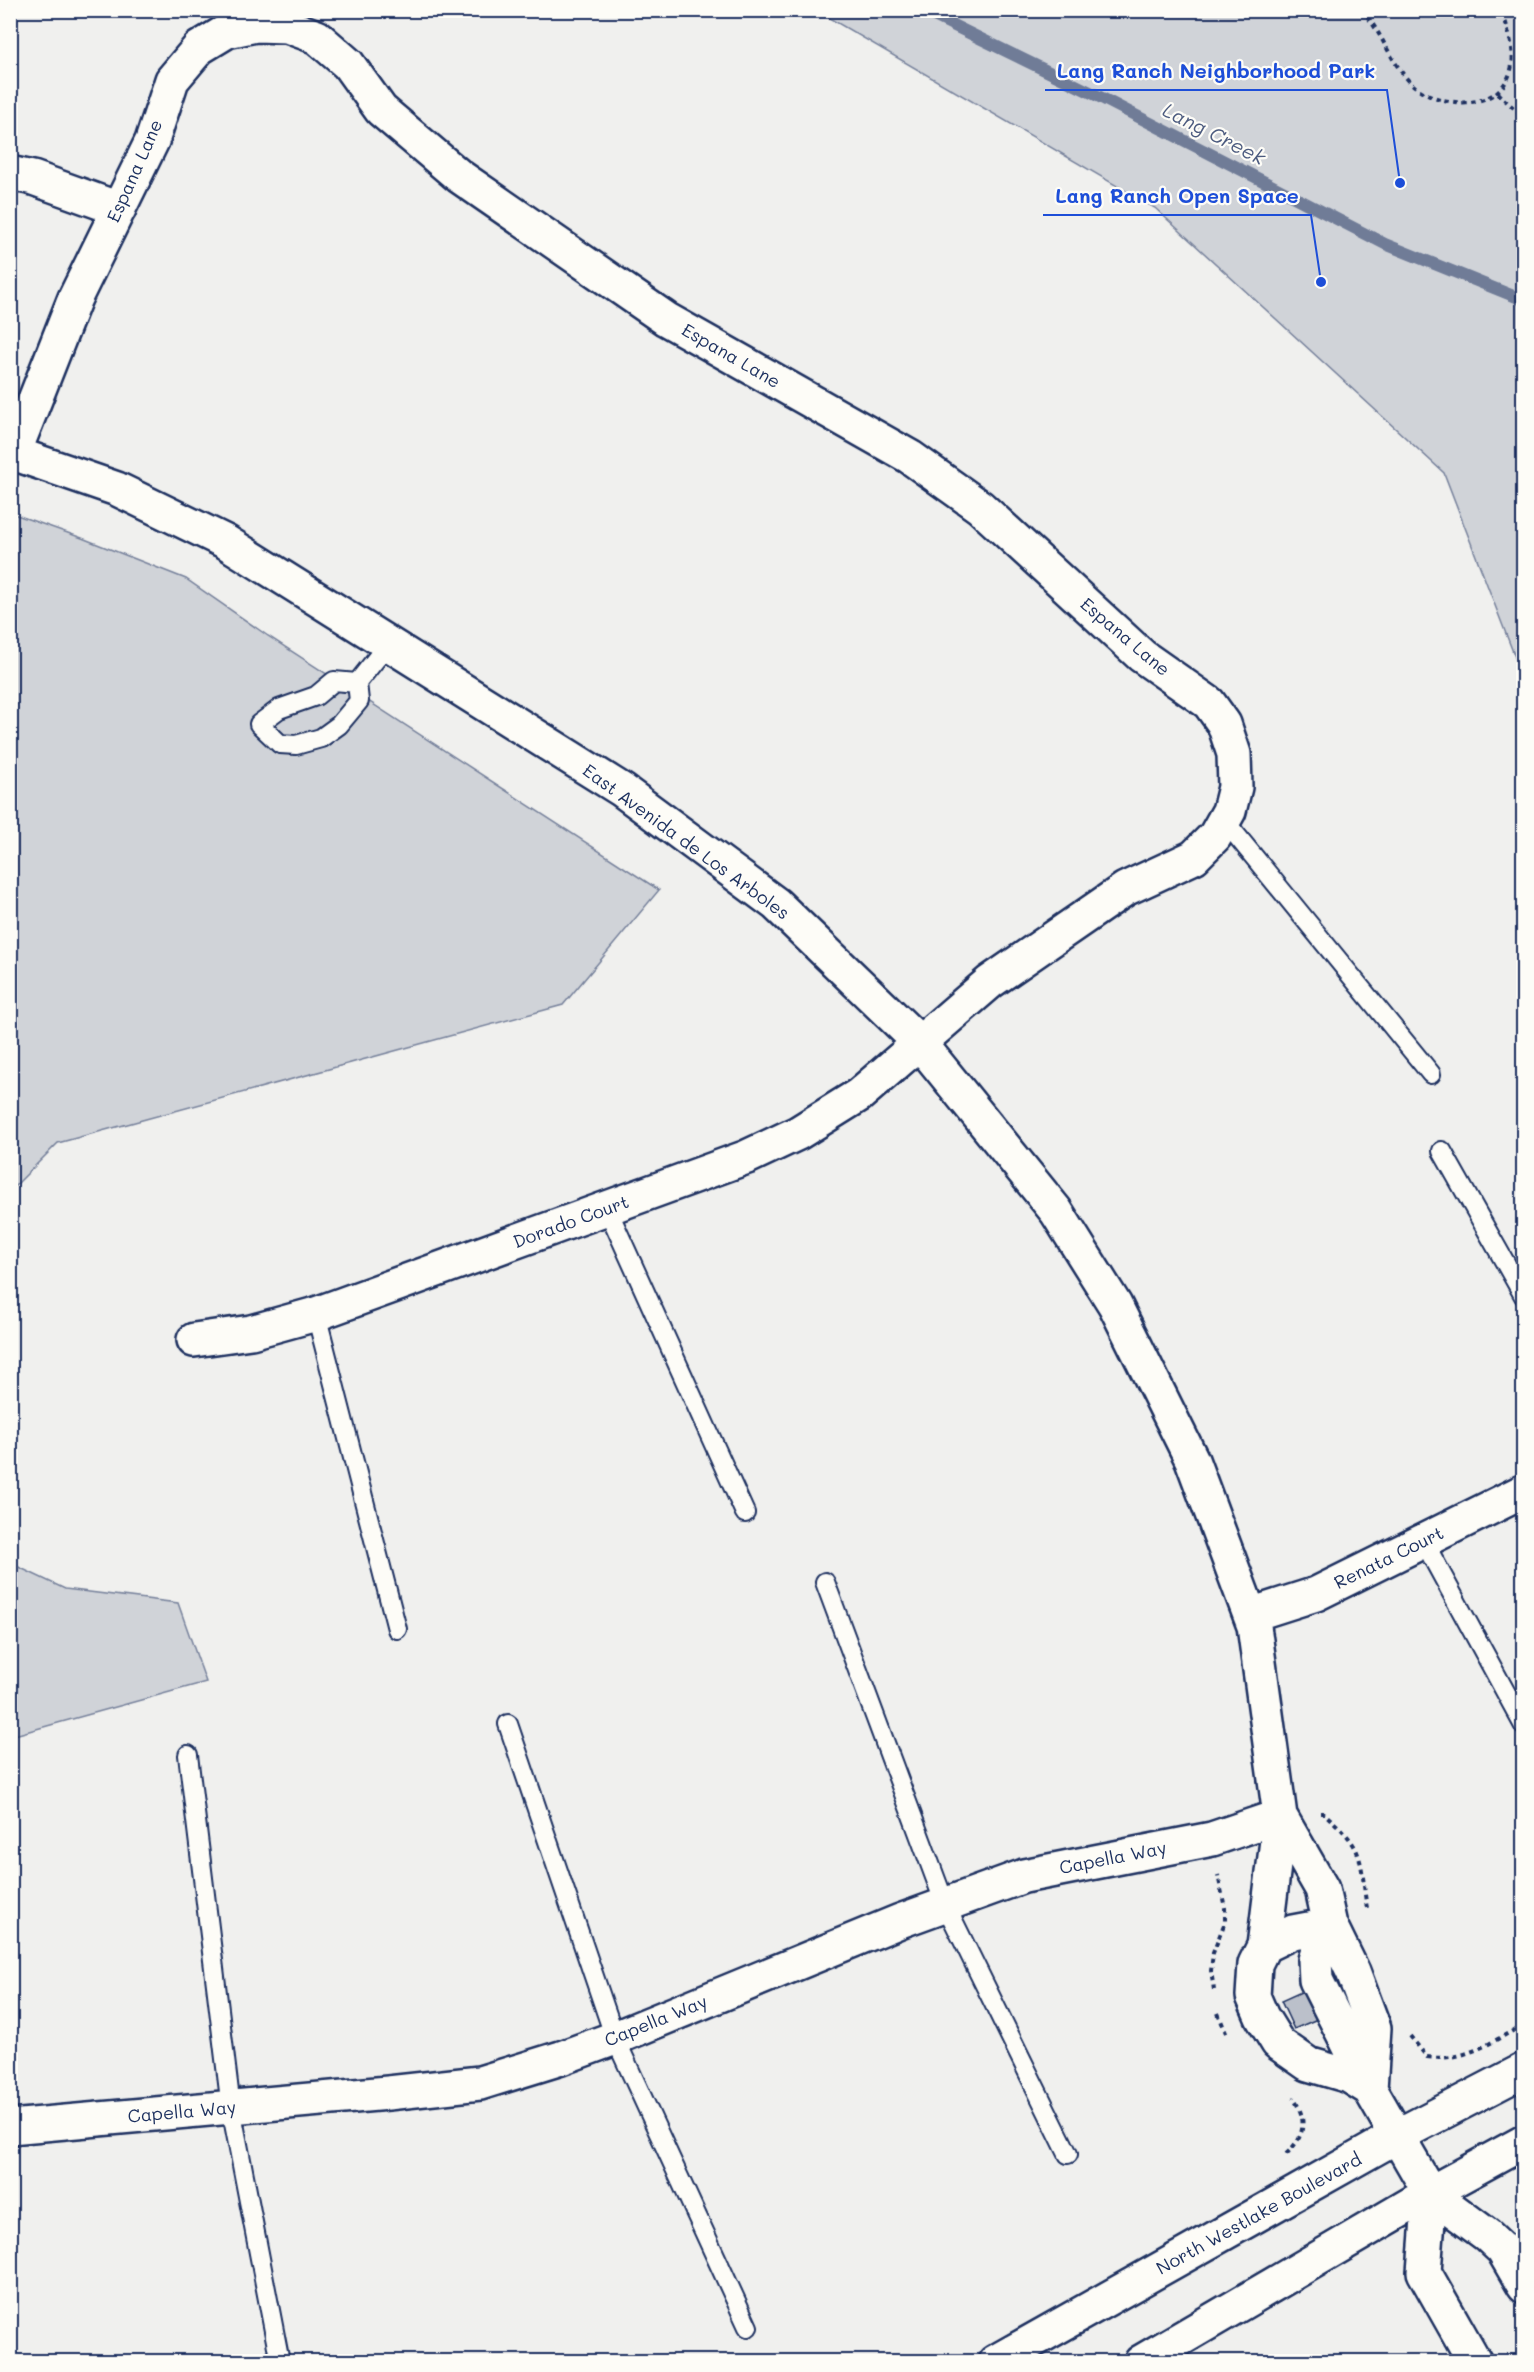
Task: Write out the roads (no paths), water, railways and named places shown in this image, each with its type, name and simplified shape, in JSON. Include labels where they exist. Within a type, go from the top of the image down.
[{"type":"street","name":"Espana Lane","points":[[12,453],[75,298],[153,141],[172,80],[199,48],[227,31],[256,25],[287,26],[317,37],[348,64],[381,110],[459,176],[666,319],[910,457],[980,507],[1142,656],[1209,703],[1224,724],[1234,754],[1235,787],[1224,820],[1215,836],[1194,857],[1125,889],[990,982],[920,1043]]},
{"type":"street","points":[[10,173],[33,178],[119,209]]},
{"type":"street","name":"East Avenida de Los Arboles","points":[[12,453],[117,489],[226,542],[622,790],[776,904],[920,1043],[1056,1211],[1115,1305],[1192,1460],[1254,1626],[1280,1816],[1264,1946],[1255,1964],[1253,1996],[1262,2017],[1278,2043],[1308,2064],[1349,2076],[1370,2089],[1374,2028],[1353,1972],[1330,1925],[1322,1889],[1280,1816]]},
{"type":"street","name":"Dorado Court","points":[[194,1340],[251,1332],[316,1314],[747,1157],[798,1133],[859,1095],[920,1043]]},
{"type":"street","name":"Renata Court","points":[[1250,1615],[1316,1594],[1524,1491]]},
{"type":"street","name":"Capella Way","points":[[10,2127],[480,2083],[561,2058],[615,2038],[900,1921],[1024,1876],[1212,1839],[1280,1816]]},
{"type":"street","points":[[1264,1946],[1293,1932],[1330,1925]]},
{"type":"street","name":"North Westlake Boulevard","points":[[995,2361],[1397,2136],[1524,2070]]},
{"type":"street","points":[[1370,2089],[1430,2193],[1487,2235],[1503,2250],[1524,2286]]},
{"type":"street","points":[[1141,2361],[1430,2193],[1524,2142]]},
{"type":"street","points":[[1430,2193],[1424,2272],[1474,2361]]},
{"type":"lane","points":[[357,683],[334,681],[316,696],[279,709],[259,724],[280,744],[296,745],[321,738],[339,725],[359,701],[357,683],[388,644]]},
{"type":"lane","points":[[1224,820],[1431,1074]]},
{"type":"lane","points":[[1442,1151],[1524,1296]]},
{"type":"lane","points":[[607,1208],[745,1513]]},
{"type":"lane","points":[[316,1314],[398,1629]]},
{"type":"lane","points":[[1424,1542],[1524,1726]]},
{"type":"lane","points":[[825,1582],[945,1904],[1068,2154]]},
{"type":"lane","points":[[508,1724],[615,2038],[748,2327]]},
{"type":"lane","points":[[188,1755],[231,2108],[280,2361]]},
{"type":"waterway","name":"Lang Creek","points":[[922,10],[1094,94],[1385,244],[1521,299],[1524,303]]},
{"type":"place","name":"Lang Ranch Neighborhood Park","points":[[1400,183]]},
{"type":"place","name":"Lang Ranch Open Space","points":[[1321,282]]}]
